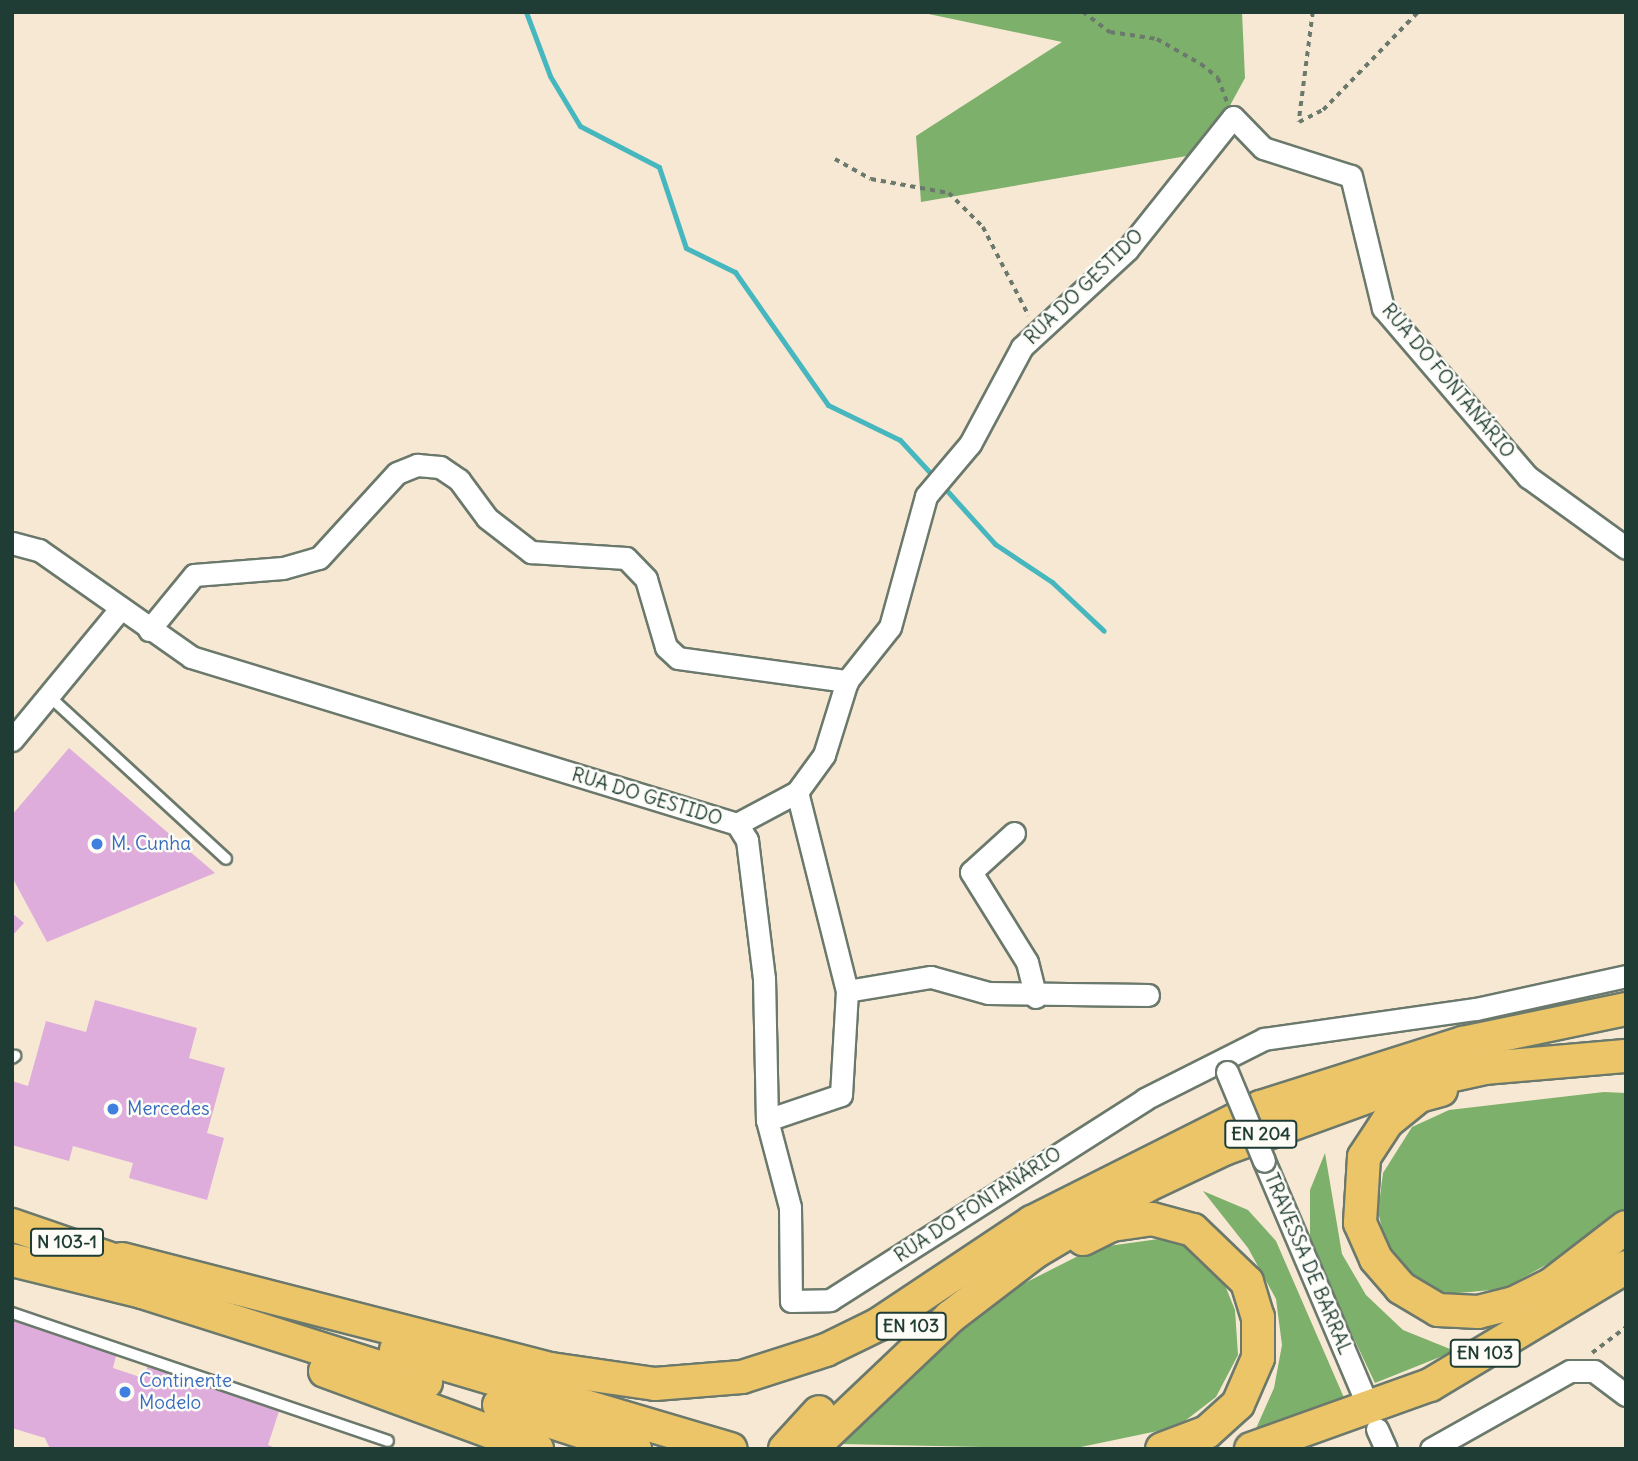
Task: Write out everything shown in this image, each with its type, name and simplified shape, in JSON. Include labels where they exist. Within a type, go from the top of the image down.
[{"type":"main road","name":"EN 103","points":[[785,1449],[872,1359],[1048,1216],[1137,1164],[1261,1107],[1447,1051],[1626,1009]]},
{"type":"main road","points":[[1447,1051],[1464,1054],[1626,1032]]},
{"type":"main road","name":"EN 204","points":[[811,1449],[883,1374],[1035,1252],[1147,1185],[1255,1136],[1386,1090],[1507,1068],[1626,1056]]},
{"type":"main road","points":[[1507,1068],[1419,1096],[1387,1122],[1364,1157],[1359,1187],[1360,1223],[1376,1259],[1401,1288],[1438,1310],[1478,1312],[1552,1284],[1626,1227]]},
{"type":"main road","points":[[122,1259],[551,1369],[655,1384],[742,1377],[826,1350],[879,1324],[1048,1216]]},
{"type":"main road","points":[[1035,1252],[1061,1250],[1112,1225],[1152,1219],[1193,1230],[1247,1282],[1258,1317],[1258,1358],[1238,1404],[1207,1432],[1162,1449]]},
{"type":"main road","name":"N 103-1","points":[[12,1225],[122,1259]]},
{"type":"main road","points":[[1588,1287],[1626,1250]]},
{"type":"main road","points":[[122,1259],[147,1272],[631,1424],[731,1449]]},
{"type":"main road","name":"N 103-1","points":[[12,1260],[122,1292]]},
{"type":"main road","points":[[1588,1287],[1626,1267]]},
{"type":"main road","name":"EN 103","points":[[1293,1449],[1356,1424],[1375,1420],[1588,1287]]},
{"type":"main road","points":[[122,1292],[137,1303],[537,1449]]},
{"type":"main road","points":[[122,1292],[142,1292],[635,1449]]},
{"type":"main road","points":[[1251,1449],[1375,1420]]},
{"type":"street","name":"RUA DO GESTIDO","points":[[12,543],[39,550],[149,631],[191,657],[737,824],[797,792],[824,755],[846,681],[890,627],[926,496],[970,444],[1030,339],[1127,250],[1233,117]]},
{"type":"street","name":"RUA DO FONTANÁRIO","points":[[1233,117],[1263,148],[1351,176],[1383,308],[1528,477],[1626,548]]},
{"type":"street","points":[[149,631],[194,575],[283,568],[319,558],[397,473],[417,465],[440,467],[459,480],[487,518],[531,552],[626,558],[646,579],[666,647],[678,657],[846,681]]},
{"type":"street","points":[[12,740],[121,608]]},
{"type":"street","points":[[767,1120],[841,1095],[847,991],[797,792]]},
{"type":"street","name":"RUA DO FONTANÁRIO","points":[[737,824],[747,840],[764,978],[767,1120],[790,1207],[791,1301],[830,1300],[1264,1039],[1524,1001],[1626,976]]},
{"type":"street","points":[[1014,833],[971,872],[1027,962],[1036,997]]},
{"type":"street","points":[[847,991],[931,976],[988,993],[1036,997],[1148,995]]},
{"type":"street","name":"TRAVESSA DE BARRAL","points":[[1222,1065],[1375,1420]]},
{"type":"street","points":[[1430,1449],[1536,1387],[1570,1371],[1584,1371],[1616,1384],[1626,1395]]},
{"type":"lane","points":[[50,697],[226,859]]},
{"type":"lane","points":[[12,1313],[388,1441]]},
{"type":"path","points":[[1083,12],[1110,32],[1157,39],[1201,64],[1218,78],[1233,117]]},
{"type":"path","points":[[1313,12],[1298,122],[1323,110],[1418,12]]},
{"type":"path","points":[[835,159],[871,179],[948,193],[964,207],[1016,280],[1030,339]]},
{"type":"path","points":[[1584,1371],[1594,1349],[1626,1327]]},
{"type":"green space","points":[[919,12],[1242,12],[1245,78],[1204,153],[921,202],[916,136],[1062,42]]},
{"type":"green space","points":[[1604,1092],[1626,1093],[1626,1207],[1592,1239],[1503,1289],[1448,1294],[1410,1276],[1388,1252],[1378,1212],[1383,1173],[1412,1127],[1449,1110]]},
{"type":"green space","points":[[1325,1153],[1342,1254],[1366,1295],[1403,1330],[1455,1351],[1375,1383],[1310,1246],[1310,1190]]},
{"type":"green space","points":[[1203,1191],[1248,1210],[1276,1241],[1345,1400],[1254,1433],[1274,1388],[1282,1345],[1276,1299],[1248,1248]]},
{"type":"green space","points":[[1173,1237],[1199,1251],[1222,1278],[1235,1310],[1238,1355],[1216,1397],[1177,1427],[1071,1449],[842,1444],[909,1367],[997,1297],[1094,1248]]},
{"type":"building","name":"M. Cunha","points":[[69,748],[215,873],[47,942],[12,877],[12,815]]},
{"type":"building","points":[[12,913],[24,923],[12,936]]},
{"type":"building","name":"Mercedes","points":[[95,1000],[197,1028],[189,1058],[225,1068],[207,1133],[224,1138],[207,1200],[129,1178],[133,1163],[73,1146],[69,1161],[12,1145],[12,1081],[28,1086],[46,1021],[86,1032]]},
{"type":"building","name":"Continente Modelo","points":[[12,1314],[117,1352],[113,1368],[143,1378],[149,1363],[281,1405],[268,1445],[278,1449],[50,1449],[45,1438],[12,1428]]},
{"type":"waterway","points":[[526,12],[550,76],[580,126],[659,167],[686,248],[735,272],[828,405],[900,440],[934,477]]},
{"type":"waterway","points":[[941,484],[995,544],[1052,582],[1104,631]]},
{"type":"place","name":"M. Cunha","points":[[97,844]]},
{"type":"place","name":"Mercedes","points":[[113,1109]]},
{"type":"place","name":"Continente Modelo","points":[[125,1392]]}]
